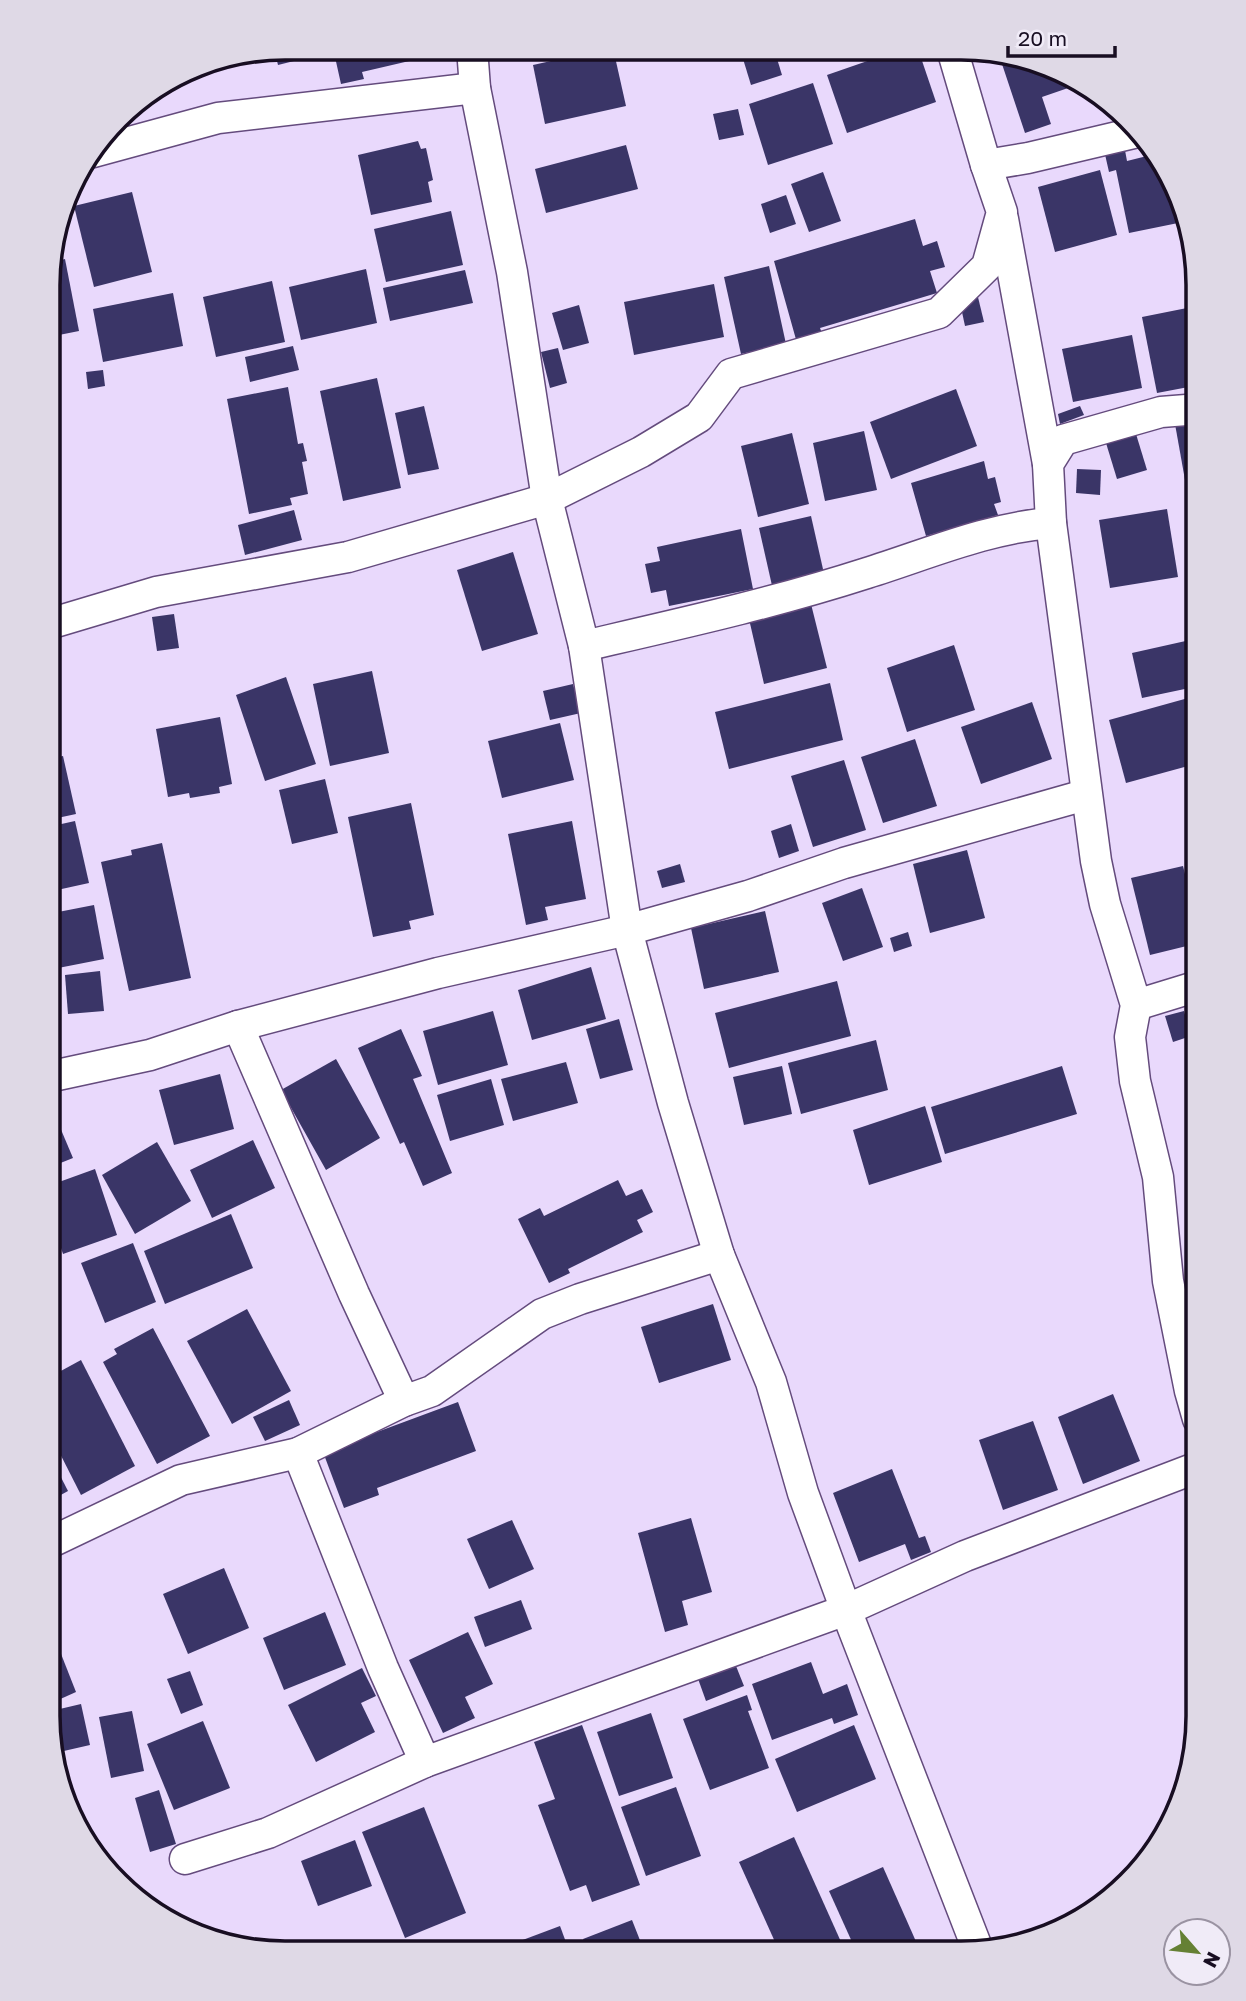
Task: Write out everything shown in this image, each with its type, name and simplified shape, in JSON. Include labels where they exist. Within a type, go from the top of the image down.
[{"type":"street","points":[[472,60],[475,88],[512,272],[547,499],[584,646],[627,930],[673,1103],[719,1255],[771,1382],[803,1493],[974,1941]]},
{"type":"street","points":[[955,60],[1002,212],[1048,464],[1051,523],[1085,795],[1105,905],[1136,1005],[1130,1037],[1135,1081],[1158,1177],[1168,1281],[1186,1371]]},
{"type":"street","points":[[106,149],[218,118],[475,88]]},
{"type":"street","points":[[986,165],[1128,134]]},
{"type":"street","points":[[60,621],[156,592],[348,557],[547,499],[641,452],[699,417],[731,374],[939,313],[987,266],[1002,212]]},
{"type":"street","points":[[1048,464],[1063,440],[1161,412],[1186,410]]},
{"type":"street","points":[[584,646],[769,602],[866,574],[968,539],[1029,525],[1051,523]]},
{"type":"street","points":[[60,1074],[150,1055],[238,1026],[438,973],[627,930],[748,897],[844,863],[1085,795]]},
{"type":"street","points":[[1136,1005],[1186,990]]},
{"type":"street","points":[[238,1026],[404,1401]]},
{"type":"street","points":[[60,1538],[181,1480],[298,1453],[404,1401],[432,1391],[542,1314],[580,1299],[719,1255]]},
{"type":"street","points":[[298,1453],[383,1668],[425,1762]]},
{"type":"street","points":[[185,1859],[268,1833],[425,1762],[846,1611],[965,1556],[1186,1472]]},
{"type":"building","points":[[277,60],[298,60],[278,65]]},
{"type":"building","points":[[336,60],[414,60],[362,72],[364,79],[341,84]]},
{"type":"building","points":[[555,60],[616,60],[626,106],[545,124],[533,65]]},
{"type":"building","points":[[743,60],[777,60],[782,75],[751,85]]},
{"type":"building","points":[[870,60],[922,60],[936,102],[847,133],[827,75]]},
{"type":"building","points":[[1002,63],[1047,77],[1069,88],[1042,97],[1051,124],[1025,133]]},
{"type":"building","points":[[813,83],[833,144],[768,165],[749,104]]},
{"type":"building","points":[[738,109],[744,135],[719,140],[713,114]]},
{"type":"building","points":[[418,141],[421,149],[426,148],[433,180],[428,182],[432,202],[371,215],[358,155]]},
{"type":"building","points":[[626,145],[638,189],[546,213],[535,169]]},
{"type":"building","points":[[1124,145],[1127,161],[1146,156],[1169,199],[1178,223],[1129,233],[1116,170],[1109,172],[1104,150]]},
{"type":"building","points":[[1100,170],[1117,235],[1055,252],[1038,187]]},
{"type":"building","points":[[823,172],[841,221],[809,232],[791,184]]},
{"type":"building","points":[[132,192],[152,272],[94,287],[74,206]]},
{"type":"building","points":[[786,195],[796,224],[770,233],[761,204]]},
{"type":"building","points":[[451,211],[463,265],[386,282],[374,229]]},
{"type":"building","points":[[915,219],[923,246],[937,241],[945,267],[930,271],[937,293],[820,328],[823,336],[797,343],[774,261]]},
{"type":"building","points":[[65,259],[79,331],[60,335],[60,285],[61,260]]},
{"type":"building","points":[[769,266],[786,344],[741,354],[724,277]]},
{"type":"building","points":[[366,269],[377,323],[301,340],[289,287]]},
{"type":"building","points":[[465,270],[473,303],[390,321],[383,288]]},
{"type":"building","points":[[272,281],[285,342],[216,357],[203,297]]},
{"type":"building","points":[[714,284],[724,337],[634,355],[624,302]]},
{"type":"building","points":[[173,293],[183,346],[103,362],[93,309]]},
{"type":"building","points":[[977,293],[984,322],[965,326],[959,298]]},
{"type":"building","points":[[579,305],[589,343],[563,350],[552,313]]},
{"type":"building","points":[[1186,308],[1186,387],[1157,393],[1142,317]]},
{"type":"building","points":[[1132,335],[1142,388],[1073,402],[1062,349]]},
{"type":"building","points":[[293,346],[299,370],[250,382],[245,357]]},
{"type":"building","points":[[558,348],[567,383],[550,388],[541,352]]},
{"type":"building","points":[[103,370],[105,386],[88,389],[86,372]]},
{"type":"building","points":[[377,378],[401,488],[343,501],[320,391]]},
{"type":"building","points":[[288,387],[298,444],[303,443],[307,461],[302,462],[308,494],[290,498],[292,505],[249,514],[227,399]]},
{"type":"building","points":[[956,389],[977,446],[891,479],[870,422]]},
{"type":"building","points":[[424,406],[439,469],[408,475],[395,413]]},
{"type":"building","points":[[1080,406],[1084,415],[1060,424],[1058,414]]},
{"type":"building","points":[[1186,422],[1185,480],[1175,424]]},
{"type":"building","points":[[864,431],[877,490],[825,501],[813,443]]},
{"type":"building","points":[[792,433],[809,504],[758,517],[741,446]]},
{"type":"building","points":[[1136,434],[1147,470],[1117,479],[1106,443]]},
{"type":"building","points":[[984,461],[988,479],[995,477],[1001,502],[994,504],[998,515],[926,536],[911,483]]},
{"type":"building","points":[[1077,469],[1101,470],[1100,495],[1076,493]]},
{"type":"building","points":[[1167,509],[1178,577],[1110,588],[1099,520]]},
{"type":"building","points":[[294,510],[302,540],[245,555],[238,525]]},
{"type":"building","points":[[811,516],[825,578],[773,590],[759,528]]},
{"type":"building","points":[[741,529],[753,589],[669,606],[666,590],[651,593],[645,564],[660,561],[657,547]]},
{"type":"building","points":[[513,552],[538,634],[482,651],[457,570]]},
{"type":"building","points":[[811,604],[827,668],[764,684],[749,619]]},
{"type":"building","points":[[174,614],[179,648],[157,651],[152,617]]},
{"type":"building","points":[[1186,641],[1186,689],[1142,698],[1132,653]]},
{"type":"building","points":[[954,645],[975,710],[907,732],[887,668]]},
{"type":"building","points":[[372,671],[389,753],[330,766],[313,684]]},
{"type":"building","points":[[286,677],[316,764],[265,781],[236,695]]},
{"type":"building","points":[[830,683],[843,740],[729,769],[715,712]]},
{"type":"building","points":[[573,684],[581,713],[550,720],[543,691]]},
{"type":"building","points":[[1186,699],[1186,767],[1126,783],[1109,720]]},
{"type":"building","points":[[1032,702],[1052,759],[981,784],[961,727]]},
{"type":"building","points":[[220,717],[232,784],[219,787],[220,793],[190,798],[189,793],[168,797],[156,729]]},
{"type":"building","points":[[560,723],[574,780],[502,798],[488,741]]},
{"type":"building","points":[[915,739],[937,806],[883,823],[861,757]]},
{"type":"building","points":[[63,756],[76,814],[60,817],[60,757]]},
{"type":"building","points":[[844,760],[866,830],[813,847],[791,776]]},
{"type":"building","points":[[325,779],[338,833],[292,844],[279,790]]},
{"type":"building","points":[[411,803],[434,915],[409,921],[411,929],[373,937],[348,817]]},
{"type":"building","points":[[75,821],[89,883],[60,889],[60,824]]},
{"type":"building","points":[[572,821],[586,899],[545,907],[548,920],[526,925],[508,834]]},
{"type":"building","points":[[791,824],[799,851],[779,858],[771,831]]},
{"type":"building","points":[[162,843],[191,978],[129,991],[101,862],[132,855],[131,850]]},
{"type":"building","points":[[967,850],[985,918],[930,933],[913,864]]},
{"type":"building","points":[[680,864],[685,882],[662,888],[657,871]]},
{"type":"building","points":[[1183,866],[1186,878],[1186,946],[1150,955],[1131,878]]},
{"type":"building","points":[[862,888],[883,947],[843,961],[822,903]]},
{"type":"building","points":[[94,905],[104,959],[60,968],[60,912]]},
{"type":"building","points":[[765,911],[779,972],[704,989],[691,928]]},
{"type":"building","points":[[908,932],[912,946],[894,952],[890,938]]},
{"type":"building","points":[[591,967],[606,1019],[532,1040],[518,990]]},
{"type":"building","points":[[100,971],[104,1011],[68,1014],[65,975]]},
{"type":"building","points":[[837,981],[851,1036],[729,1068],[715,1013]]},
{"type":"building","points":[[493,1011],[508,1065],[438,1085],[423,1031]]},
{"type":"building","points":[[1184,1011],[1186,1038],[1173,1042],[1165,1016]]},
{"type":"building","points":[[619,1019],[633,1070],[600,1079],[586,1029]]},
{"type":"building","points":[[401,1029],[422,1076],[413,1079],[452,1173],[423,1186],[404,1142],[400,1144],[358,1048]]},
{"type":"building","points":[[876,1040],[888,1090],[801,1114],[788,1063]]},
{"type":"building","points":[[336,1059],[380,1138],[326,1170],[281,1090]]},
{"type":"building","points":[[566,1062],[578,1103],[513,1121],[501,1079]]},
{"type":"building","points":[[782,1066],[792,1114],[744,1125],[733,1077]]},
{"type":"building","points":[[1062,1066],[1077,1114],[945,1154],[931,1107]]},
{"type":"building","points":[[220,1074],[234,1129],[174,1145],[159,1090]]},
{"type":"building","points":[[491,1079],[504,1125],[450,1141],[437,1095]]},
{"type":"building","points":[[925,1106],[942,1162],[869,1185],[853,1130]]},
{"type":"building","points":[[60,1127],[73,1158],[60,1163]]},
{"type":"building","points":[[253,1140],[275,1188],[212,1218],[190,1170]]},
{"type":"building","points":[[157,1142],[191,1201],[135,1234],[102,1175]]},
{"type":"building","points":[[95,1169],[117,1235],[63,1254],[60,1245],[60,1182]]},
{"type":"building","points":[[618,1180],[626,1196],[642,1189],[653,1212],[637,1220],[643,1232],[568,1269],[570,1273],[549,1283],[518,1219],[540,1208],[544,1216]]},
{"type":"building","points":[[231,1214],[253,1268],[165,1304],[144,1251]]},
{"type":"building","points":[[133,1243],[156,1302],[105,1323],[81,1263]]},
{"type":"building","points":[[713,1304],[731,1360],[659,1383],[641,1327]]},
{"type":"building","points":[[247,1309],[291,1391],[232,1424],[187,1341]]},
{"type":"building","points":[[153,1328],[210,1436],[157,1464],[103,1362],[117,1354],[114,1349]]},
{"type":"building","points":[[81,1360],[135,1466],[81,1495],[60,1454],[60,1371]]},
{"type":"building","points":[[1113,1394],[1140,1461],[1083,1484],[1058,1417]]},
{"type":"building","points":[[289,1400],[300,1425],[265,1441],[253,1417]]},
{"type":"building","points":[[458,1402],[476,1451],[377,1488],[379,1495],[344,1508],[323,1452]]},
{"type":"building","points":[[1033,1421],[1058,1490],[1003,1510],[979,1440]]},
{"type":"building","points":[[892,1469],[919,1538],[925,1536],[931,1552],[911,1560],[905,1544],[859,1562],[833,1493]]},
{"type":"building","points":[[60,1475],[68,1491],[60,1495]]},
{"type":"building","points":[[691,1518],[712,1592],[682,1601],[688,1625],[665,1632],[638,1533]]},
{"type":"building","points":[[512,1520],[534,1569],[489,1589],[467,1539]]},
{"type":"building","points":[[224,1568],[249,1628],[188,1654],[163,1594]]},
{"type":"building","points":[[521,1600],[532,1629],[485,1647],[474,1617]]},
{"type":"building","points":[[325,1612],[346,1665],[284,1690],[263,1638]]},
{"type":"building","points":[[468,1632],[493,1684],[465,1697],[475,1718],[443,1733],[409,1660]]},
{"type":"building","points":[[60,1651],[76,1692],[60,1699]]},
{"type":"building","points":[[734,1661],[744,1686],[706,1701],[697,1676]]},
{"type":"building","points":[[811,1662],[823,1694],[847,1684],[858,1715],[834,1724],[832,1718],[772,1740],[752,1684]]},
{"type":"building","points":[[362,1668],[376,1696],[361,1703],[375,1732],[316,1762],[288,1705]]},
{"type":"building","points":[[190,1671],[203,1705],[181,1714],[167,1679]]},
{"type":"building","points":[[747,1695],[752,1710],[748,1711],[769,1768],[710,1790],[683,1719]]},
{"type":"building","points":[[81,1704],[90,1745],[63,1751],[60,1709]]},
{"type":"building","points":[[132,1711],[144,1771],[111,1778],[99,1717]]},
{"type":"building","points":[[651,1713],[673,1778],[619,1796],[597,1732]]},
{"type":"building","points":[[203,1721],[230,1788],[174,1810],[147,1744]]},
{"type":"building","points":[[582,1725],[640,1885],[592,1902],[586,1885],[570,1891],[538,1805],[555,1799],[534,1742]]},
{"type":"building","points":[[854,1725],[876,1779],[797,1812],[775,1759]]},
{"type":"building","points":[[676,1787],[701,1856],[646,1876],[621,1807]]},
{"type":"building","points":[[159,1790],[176,1844],[150,1852],[135,1798]]},
{"type":"building","points":[[424,1807],[466,1913],[405,1938],[362,1832]]},
{"type":"building","points":[[794,1837],[841,1941],[775,1941],[739,1862]]},
{"type":"building","points":[[355,1840],[372,1886],[318,1906],[301,1861]]},
{"type":"building","points":[[883,1867],[916,1941],[852,1941],[829,1891]]},
{"type":"building","points":[[632,1920],[640,1941],[584,1941],[583,1939]]},
{"type":"building","points":[[560,1926],[566,1941],[520,1941]]}]
